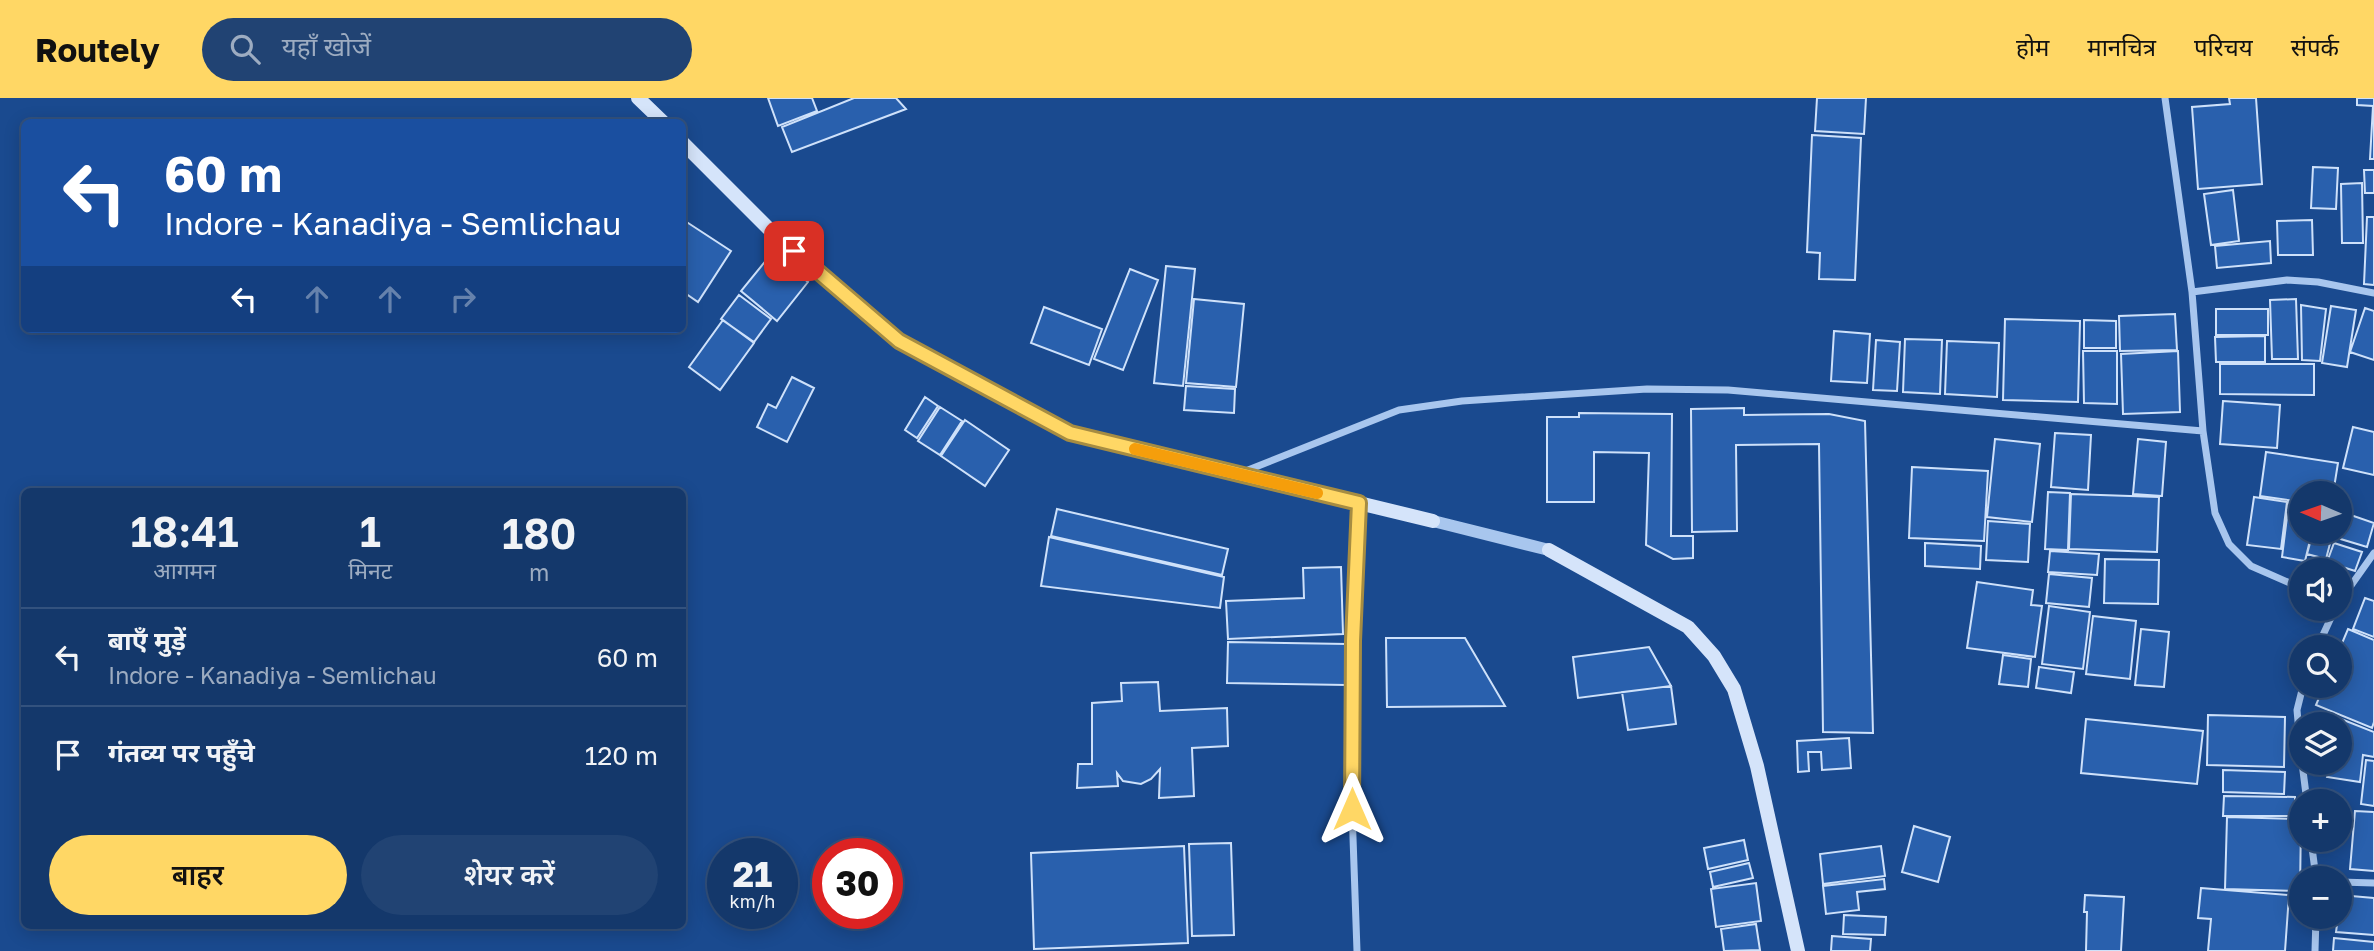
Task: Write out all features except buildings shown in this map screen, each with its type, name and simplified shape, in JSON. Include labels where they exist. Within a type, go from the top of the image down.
[{"type":"main road","points":[[638,98],[660,119]]},
{"type":"main road","points":[[686,146],[773,233],[899,341],[1070,433],[1433,521]]},
{"type":"main road","points":[[1549,550],[1688,627],[1714,656],[1734,689],[1753,754],[1798,951]]},
{"type":"street","points":[[2165,98],[2192,292],[2203,431],[2216,513],[2229,544],[2251,566],[2289,583]]},
{"type":"street","points":[[2192,292],[2287,281],[2318,282],[2374,293]]},
{"type":"street","points":[[1239,474],[1399,410],[1462,401],[1647,389],[1728,390],[2203,431]]},
{"type":"street","points":[[1357,951],[1352,809],[1352,680],[1359,503]]},
{"type":"street","points":[[1433,521],[1549,550]]},
{"type":"street","points":[[2352,584],[2374,553]]},
{"type":"street","points":[[2352,882],[2374,883]]},
{"type":"street","points":[[2315,951],[2316,929]]},
{"type":"slow traffic","points":[[1135,449],[1317,493]]},
{"type":"route","points":[[794,251],[899,341],[1070,433],[1359,503],[1352,680],[1352,809]]}]
